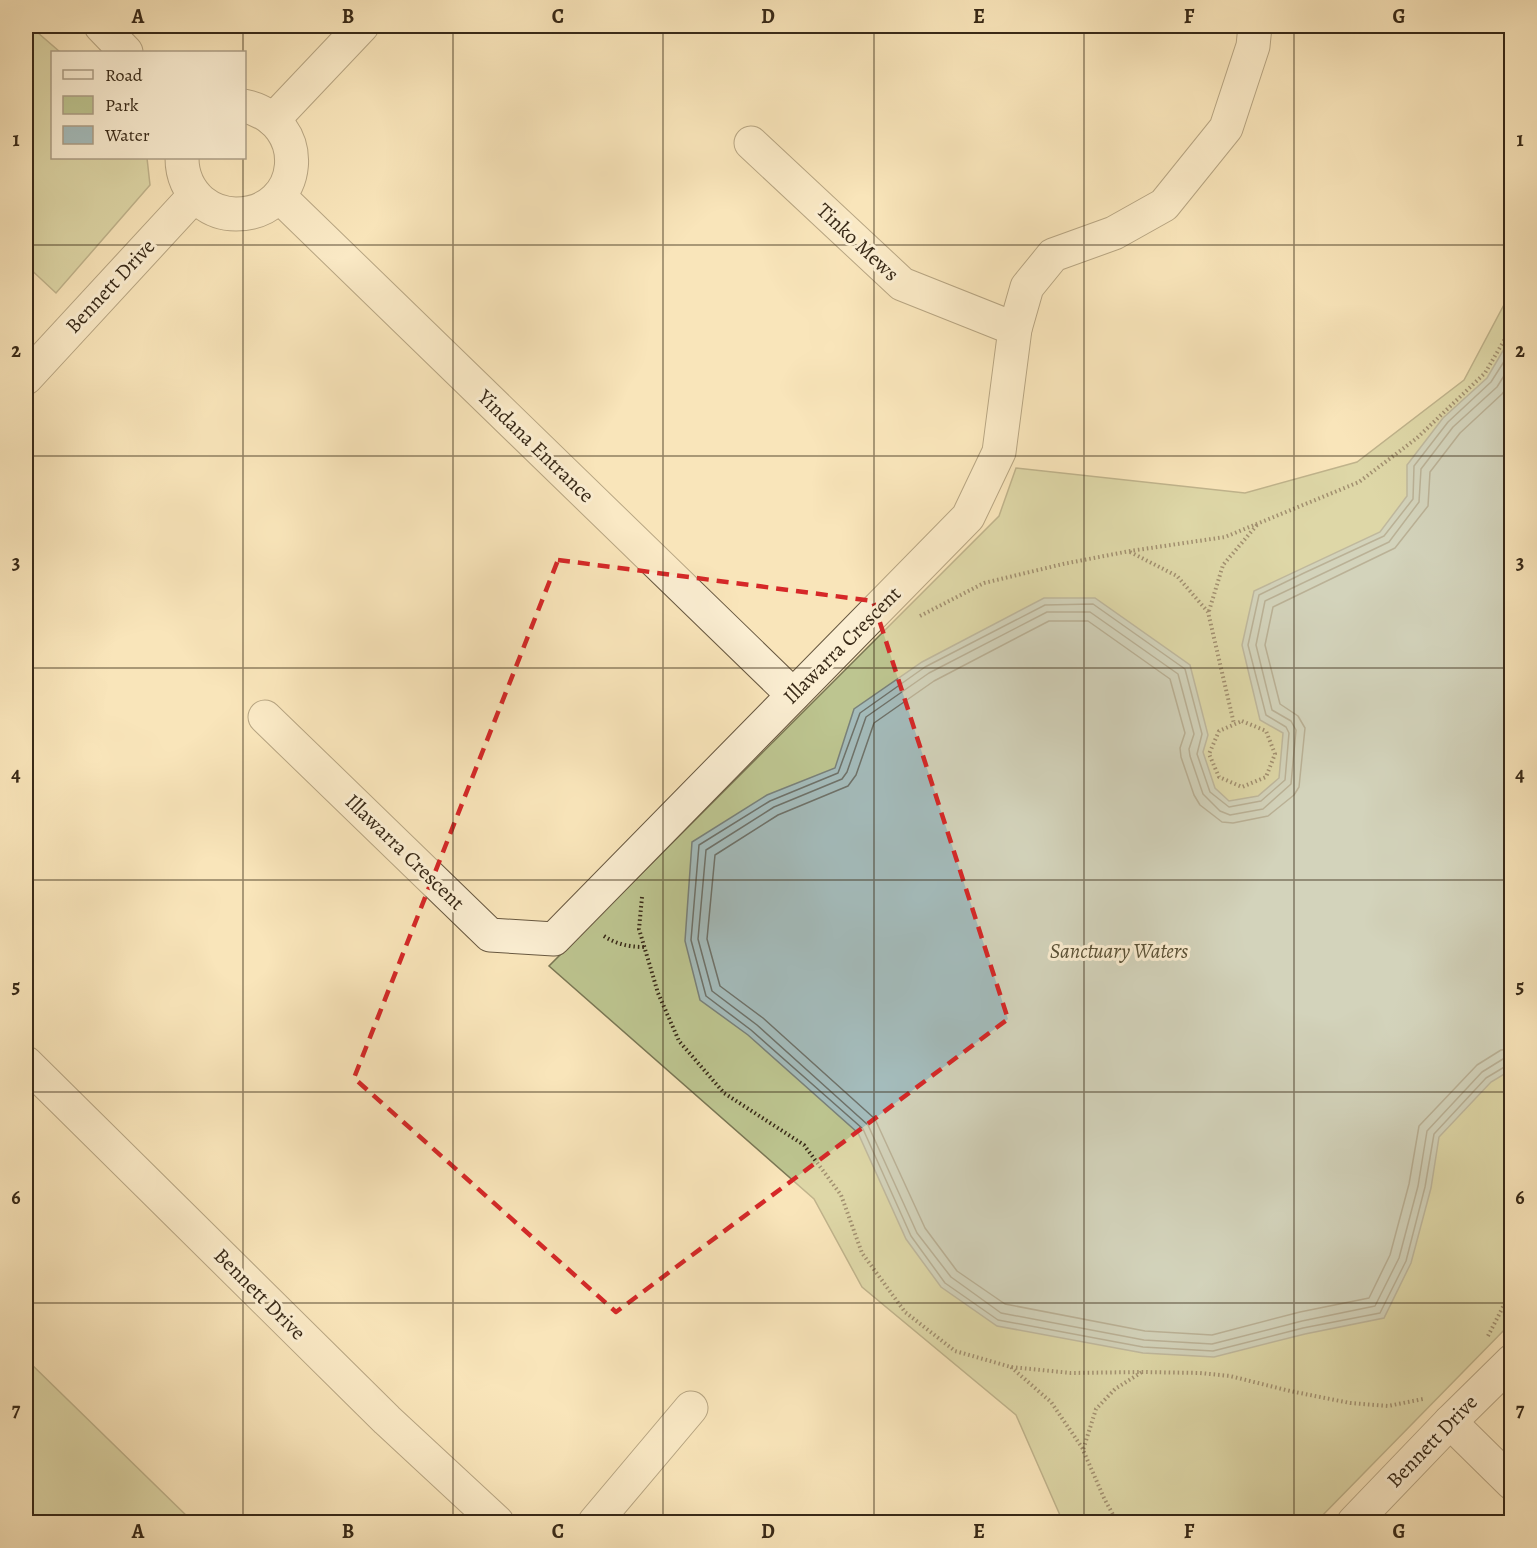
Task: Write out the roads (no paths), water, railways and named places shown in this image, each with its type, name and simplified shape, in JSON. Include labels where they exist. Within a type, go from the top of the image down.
[{"type":"street","points":[[102,26],[125,51]]},
{"type":"street","points":[[182,159],[185,179],[194,195],[209,208],[226,214],[246,214],[264,208],[279,196],[286,185],[292,166],[291,147],[283,130],[259,113],[362,26]]},
{"type":"street","name":"Illawarra Crescent","points":[[265,717],[490,935],[554,939],[968,517],[999,452],[1015,328],[1027,287],[1053,255],[1114,233],[1164,205],[1226,128],[1253,46],[1255,26]]},
{"type":"street","name":"Tinko Mews","points":[[751,142],[902,284],[1015,328]]},
{"type":"street","name":"Bennett Drive","points":[[26,378],[194,195]]},
{"type":"street","name":"Yindana Entrance","points":[[279,196],[793,695]]},
{"type":"street","name":"Bennett Drive","points":[[26,1063],[387,1420],[497,1522]]},
{"type":"street","name":"Bennett Drive","points":[[1354,1522],[1512,1361]]},
{"type":"street","points":[[595,1522],[691,1407]]},
{"type":"street","points":[[1450,1422],[1512,1483]]},
{"type":"water","name":"Sanctuary Waters","points":[[1511,337],[1511,1070],[1491,1082],[1439,1137],[1431,1188],[1411,1263],[1384,1318],[1305,1334],[1214,1357],[1143,1353],[997,1326],[941,1287],[906,1239],[858,1133],[748,1035],[700,1000],[685,941],[692,842],[767,795],[835,768],[854,709],[922,662],[1044,598],[1095,598],[1190,665],[1208,735],[1203,752],[1215,788],[1229,801],[1258,796],[1279,778],[1283,733],[1260,720],[1242,645],[1254,591],[1380,532],[1407,496],[1407,465],[1443,418],[1487,378]]}]
